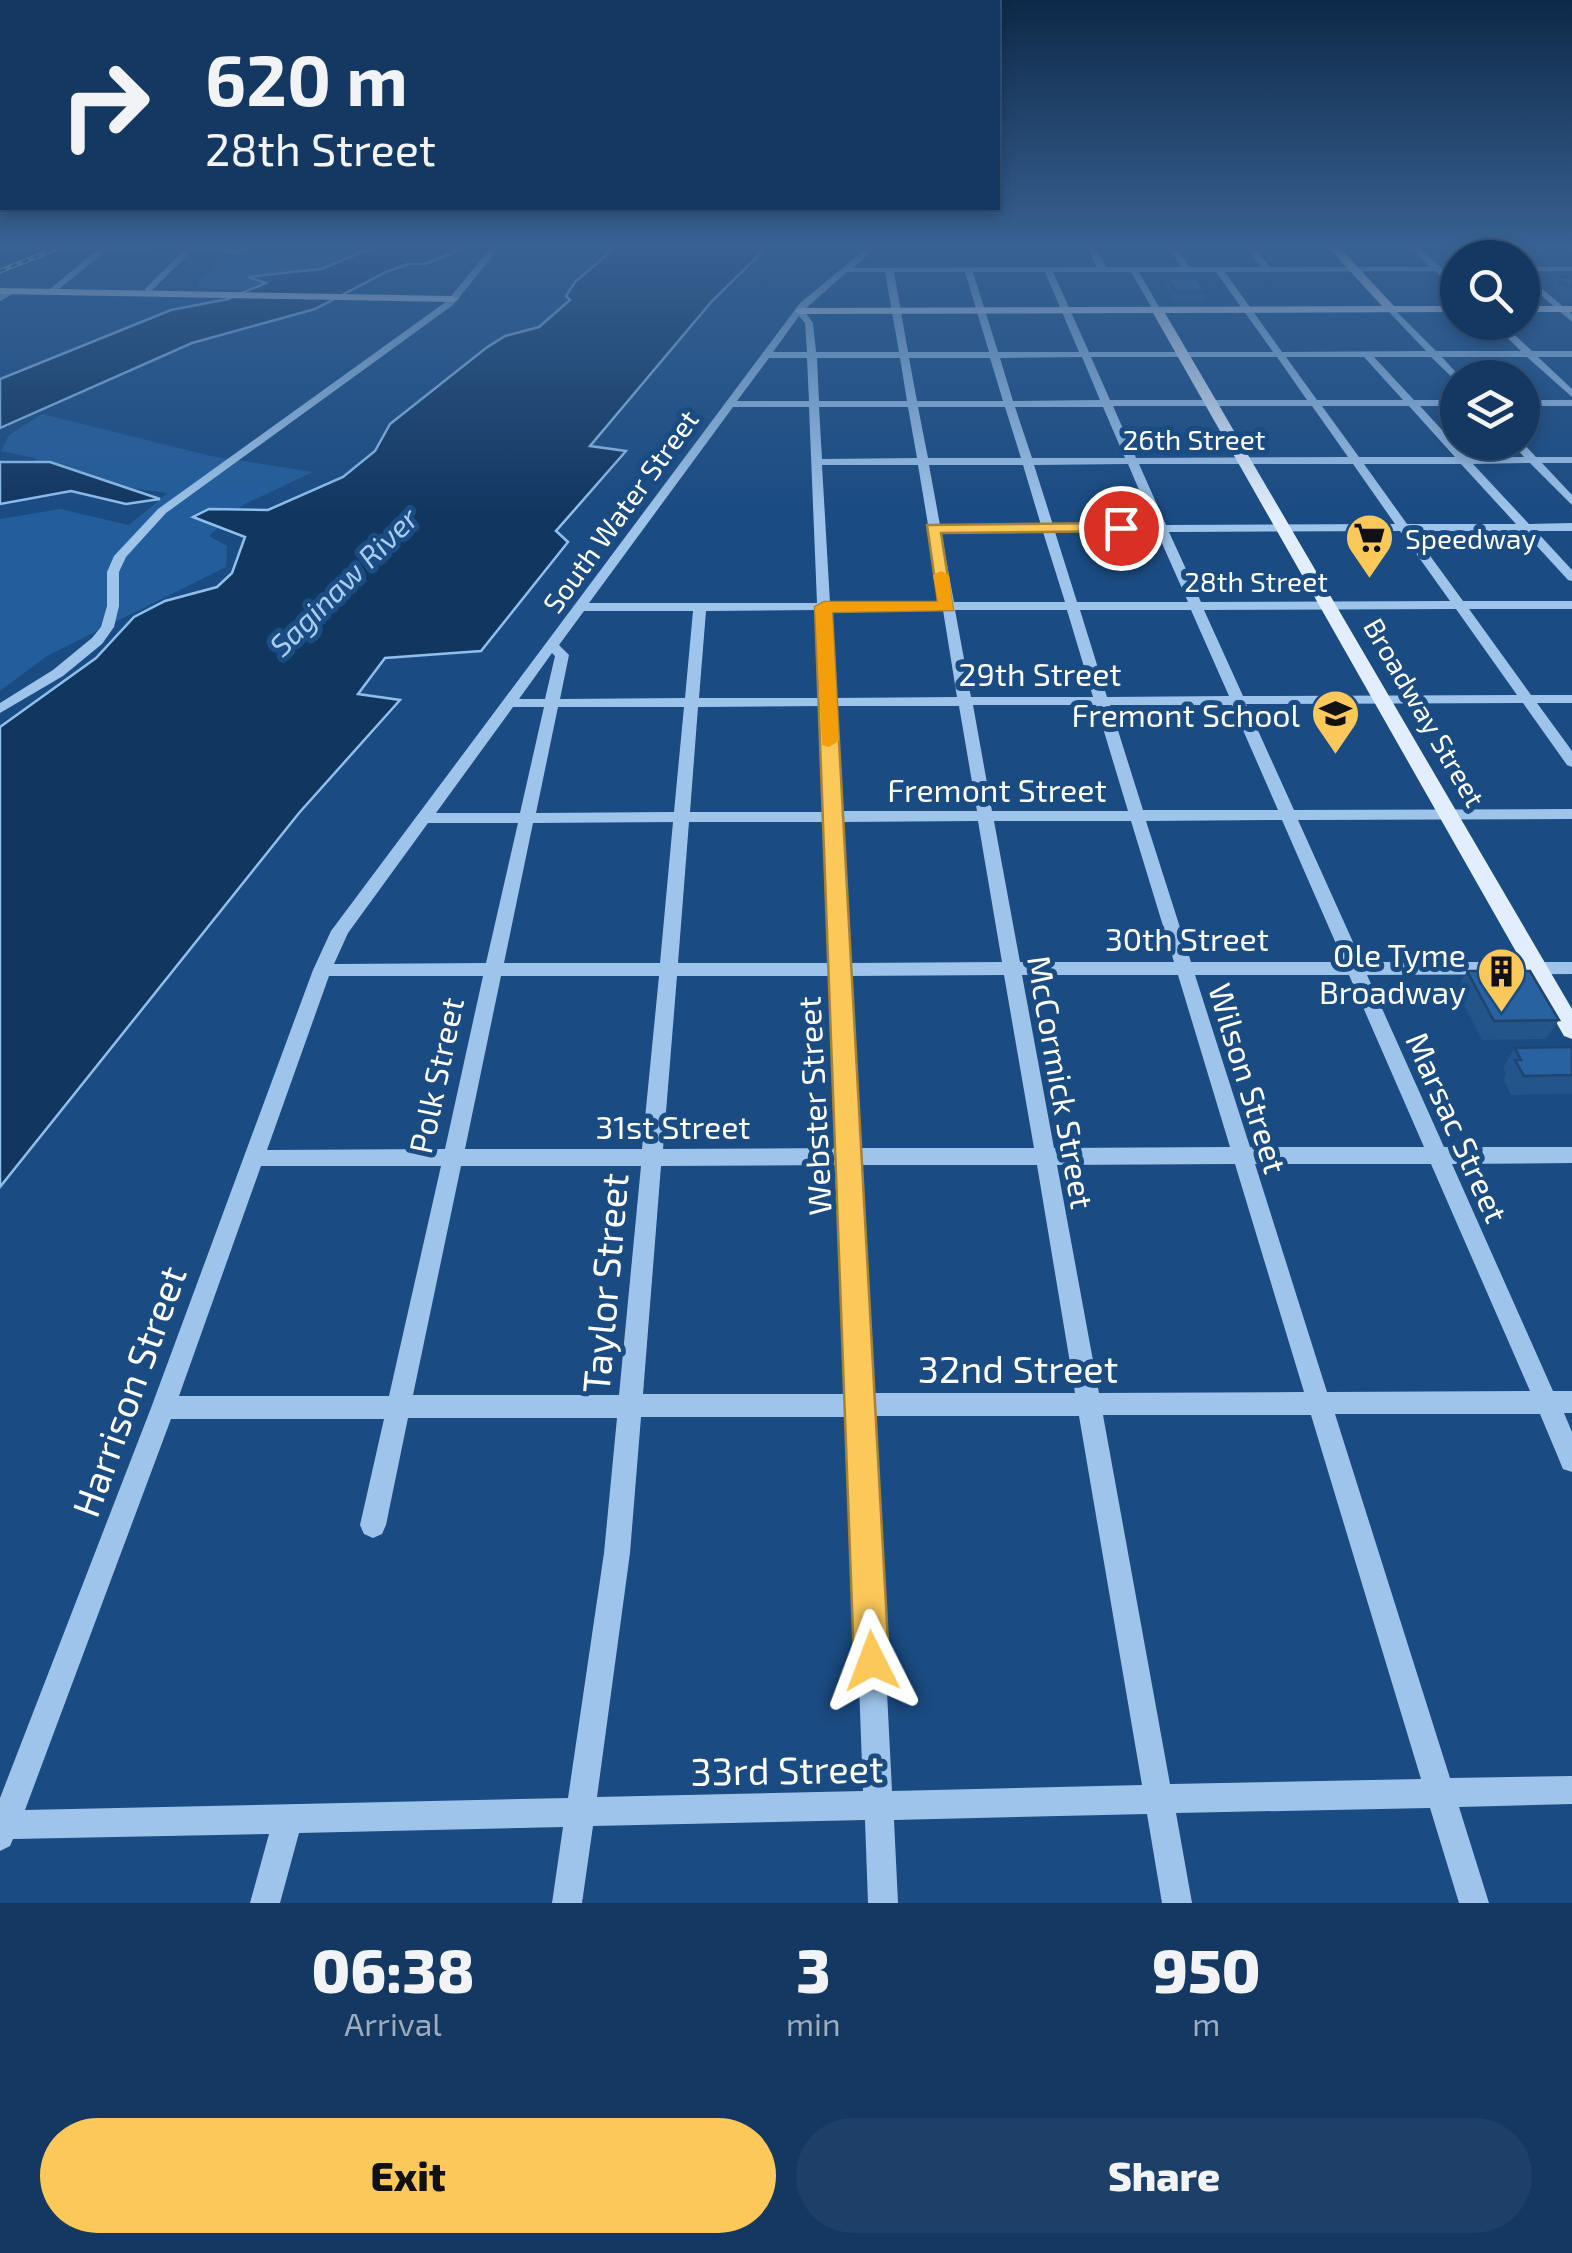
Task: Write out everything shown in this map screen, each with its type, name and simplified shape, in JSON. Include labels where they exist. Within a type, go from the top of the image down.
[{"type":"main road","name":"Broadway Street","points":[[1172,336],[1572,1030]]},
{"type":"street","points":[[0,708],[58,673],[97,641],[108,626],[113,606],[113,572],[120,556],[162,511],[402,336]]},
{"type":"street","name":"South Water Street","points":[[322,970],[355,908],[781,336]]},
{"type":"street","name":"Webster Street","points":[[810,336],[883,1903]]},
{"type":"street","name":"McCormick Street","points":[[901,336],[1177,1903]]},
{"type":"street","name":"Wilson Street","points":[[989,336],[1474,1903]]},
{"type":"street","name":"Marsac Street","points":[[1078,336],[1572,1460]]},
{"type":"street","points":[[1266,336],[1572,762]]},
{"type":"street","points":[[1415,336],[1440,362]]},
{"type":"street","points":[[1514,340],[1572,394]]},
{"type":"street","points":[[1366,354],[1440,434]]},
{"type":"street","points":[[767,355],[1572,354]]},
{"type":"street","points":[[730,404],[1440,403]]},
{"type":"street","points":[[1540,403],[1572,403]]},
{"type":"street","points":[[1464,460],[1572,577]]},
{"type":"street","name":"26th Street","points":[[815,462],[1464,460]]},
{"type":"street","points":[[1533,460],[1572,502]]},
{"type":"street","name":"26th Street","points":[[1540,460],[1572,460]]},
{"type":"street","points":[[933,528],[1572,527]]},
{"type":"street","name":"28th Street","points":[[581,608],[1572,604]]},
{"type":"street","name":"Taylor Street","points":[[567,1903],[617,1553],[700,607]]},
{"type":"street","name":"Polk Street","points":[[373,1524],[562,655],[552,646]]},
{"type":"street","name":"29th Street","points":[[509,703],[1572,699]]},
{"type":"street","name":"Fremont Street","points":[[422,818],[1572,814]]},
{"type":"street","name":"30th Street","points":[[322,970],[1572,968]]},
{"type":"street","name":"Harrison Street","points":[[2,1831],[164,1408],[322,970]]},
{"type":"street","name":"31st Street","points":[[254,1158],[1572,1155]]},
{"type":"street","name":"32nd Street","points":[[164,1408],[1572,1402]]},
{"type":"street","name":"33rd Street","points":[[2,1831],[288,1818],[1572,1790]]},
{"type":"street","points":[[265,1903],[288,1818]]},
{"type":"shaded area","points":[[42,414],[211,456],[313,472],[243,505],[209,536],[227,546],[226,567],[47,656],[0,691],[0,519],[60,509],[129,525],[168,493],[59,478],[0,477],[38,475],[35,458],[1,451],[9,435]]},
{"type":"water","points":[[107,336],[218,336],[192,343],[0,428],[0,379]]},
{"type":"water","name":"Saginaw River","points":[[505,336],[683,336],[590,446],[626,451],[556,531],[568,542],[481,651],[385,658],[358,694],[400,700],[299,813],[0,1187],[0,727],[96,658],[134,617],[165,601],[217,587],[232,573],[245,537],[193,517],[209,509],[268,510],[343,477],[375,451],[390,424]]},
{"type":"water","points":[[0,462],[50,462],[160,499],[126,504],[71,491],[0,504]]},
{"type":"building","points":[[1467,971],[1530,971],[1559,1020],[1494,1021]]},
{"type":"building","points":[[1572,1047],[1572,1075],[1524,1076],[1515,1060],[1521,1060],[1515,1048]]},
{"type":"slow traffic","points":[[829,741],[824,607],[947,607],[941,575]]},
{"type":"place","name":"Speedway","points":[[1370,580]]},
{"type":"place","name":"Fremont School","points":[[1335,756]]},
{"type":"place","name":"Ole Tyme Broadway","points":[[1501,1014]]},
{"type":"route","points":[[872,1661],[824,607],[947,607],[933,528],[1121,528]]}]
